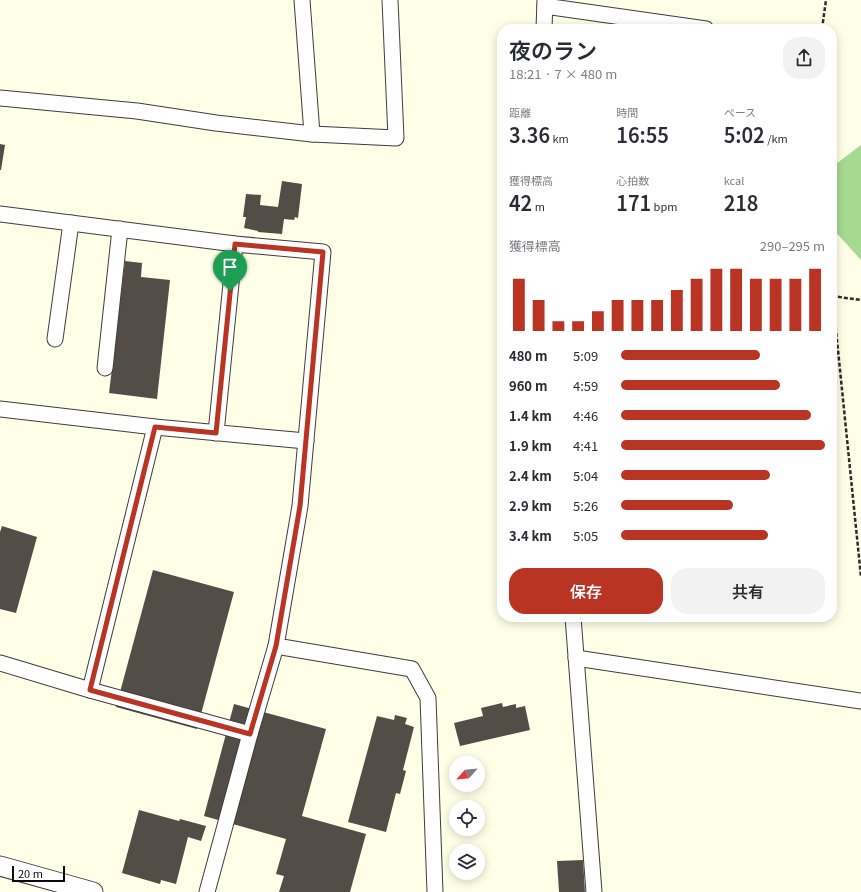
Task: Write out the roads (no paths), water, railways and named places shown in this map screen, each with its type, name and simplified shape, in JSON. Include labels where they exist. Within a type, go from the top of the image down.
[{"type":"street","points":[[302,0],[312,134]]},
{"type":"street","points":[[0,98],[129,110],[216,123],[312,134],[396,138],[390,0]]},
{"type":"street","points":[[544,24],[545,3],[675,24]]},
{"type":"street","points":[[0,214],[235,244],[323,252],[300,506],[276,646],[250,734],[207,892]]},
{"type":"street","points":[[55,339],[71,223]]},
{"type":"street","points":[[105,368],[120,229]]},
{"type":"street","points":[[216,433],[235,244]]},
{"type":"street","points":[[0,409],[155,427],[306,441]]},
{"type":"street","points":[[90,690],[155,427]]},
{"type":"street","points":[[573,622],[594,892]]},
{"type":"street","points":[[276,646],[412,669],[428,698],[435,892]]},
{"type":"street","points":[[576,658],[861,701]]},
{"type":"street","points":[[0,663],[90,690],[250,734]]},
{"type":"street","points":[[0,866],[93,892]]}]
